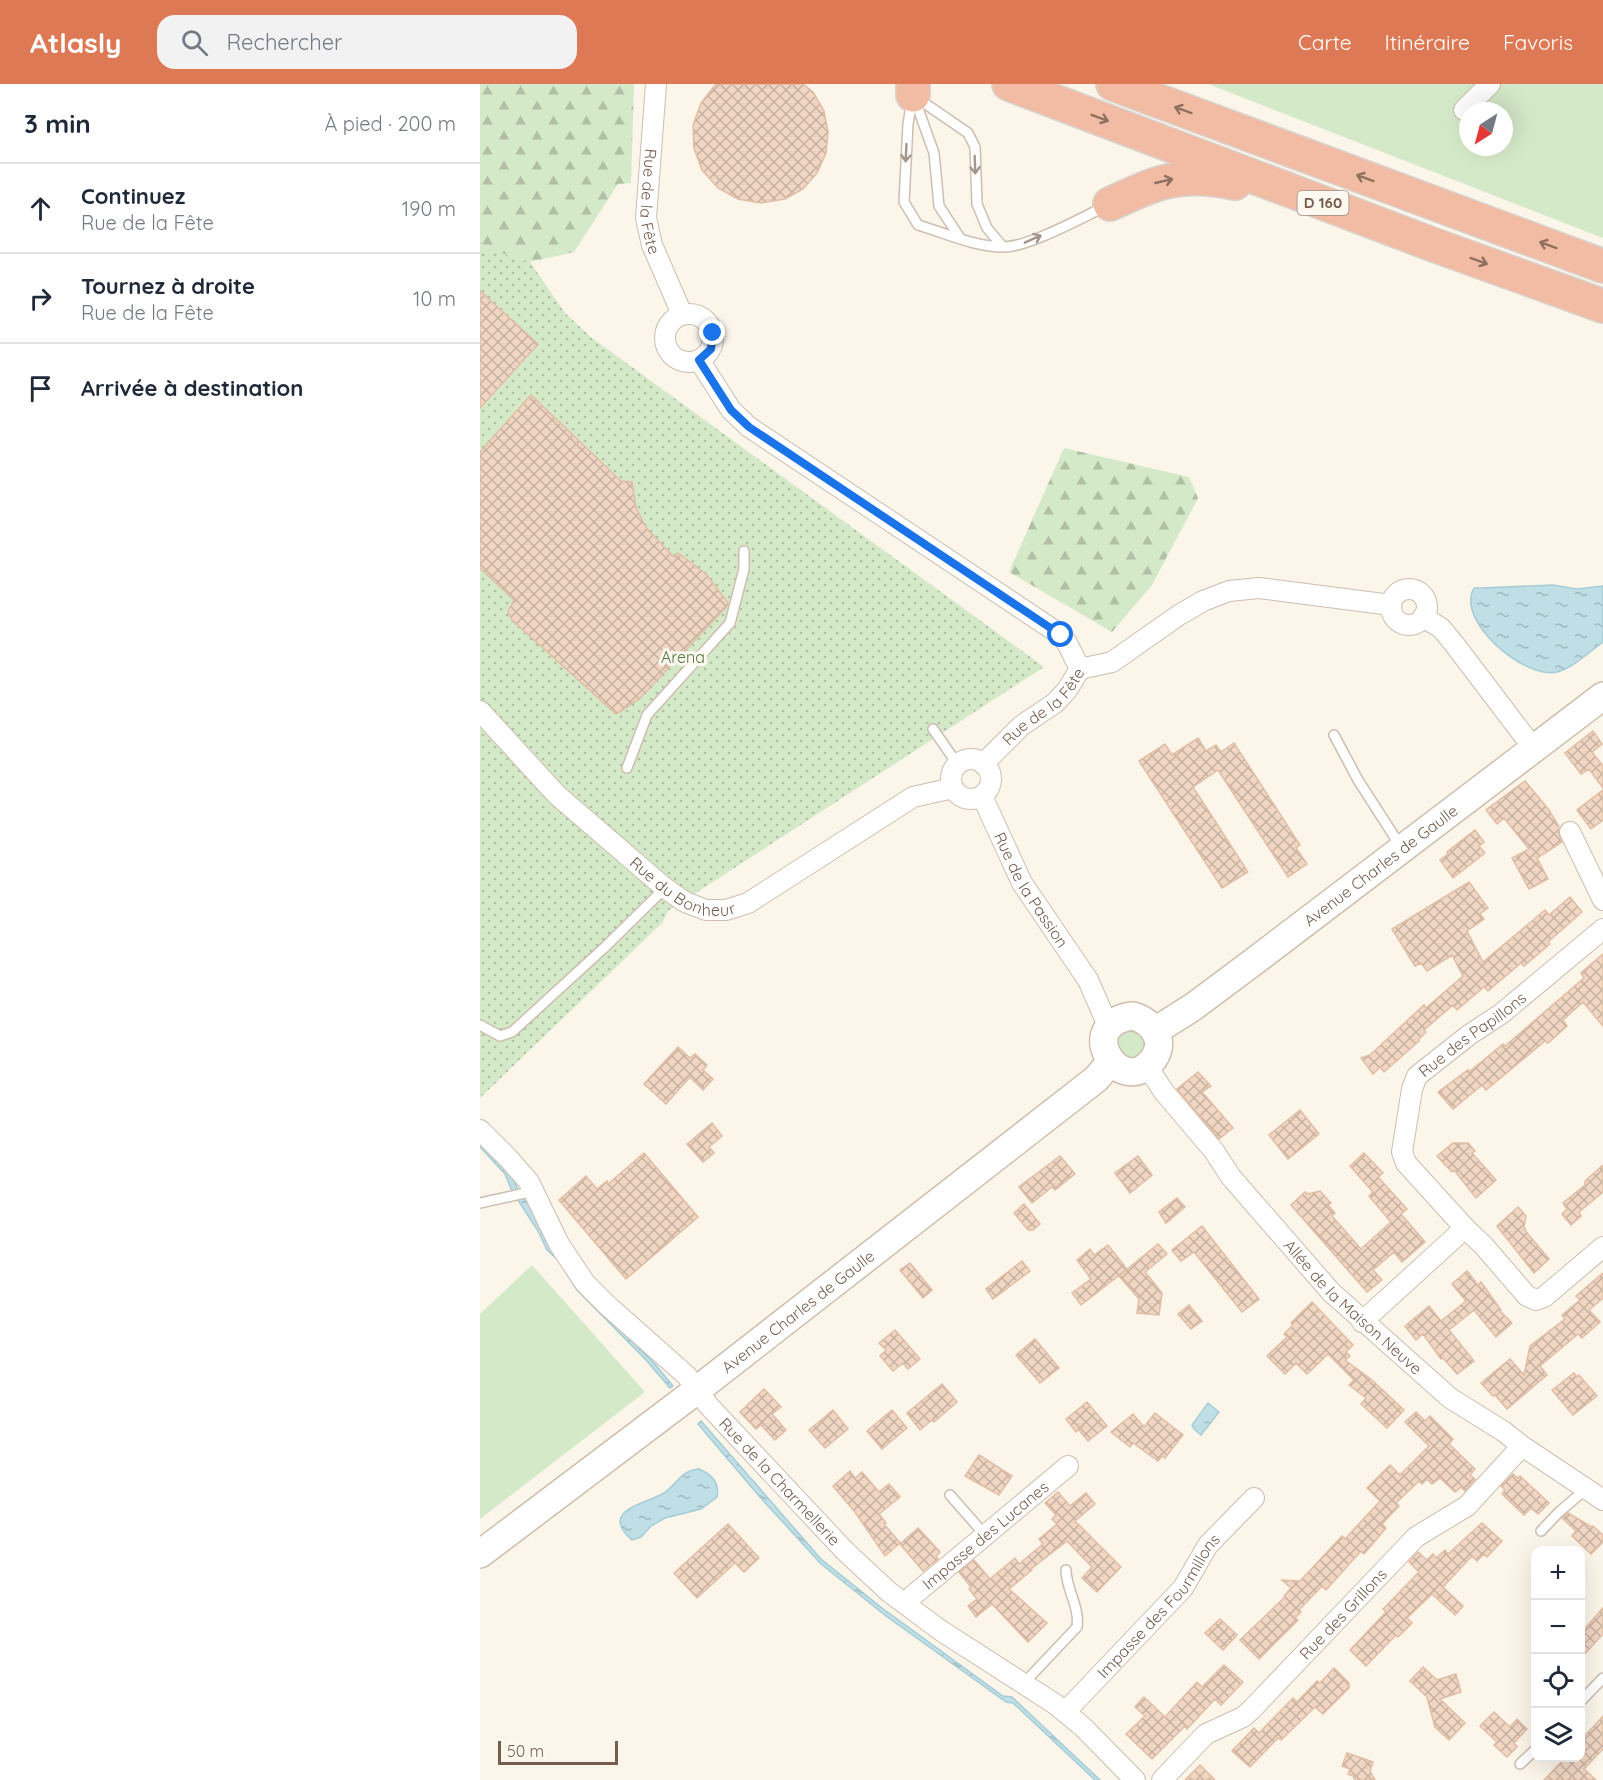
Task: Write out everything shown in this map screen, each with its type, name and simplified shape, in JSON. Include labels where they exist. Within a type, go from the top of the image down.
[{"type":"highway","name":"D 160","points":[[1009,84],[1434,245],[1603,306]]},
{"type":"highway","name":"D 160","points":[[1113,84],[1603,266]]},
{"type":"highway","points":[[1110,204],[1151,184],[1183,177],[1199,177],[1234,183],[1352,224],[1434,245]]},
{"type":"main road","name":"Avenue Charles de Gaulle","points":[[1155,1031],[1193,1007],[1603,696]]},
{"type":"main road","points":[[1142,1019],[1155,1031],[1158,1046],[1153,1060],[1147,1066],[1132,1071],[1117,1067],[1106,1054],[1105,1036],[1119,1022],[1142,1019]]},
{"type":"main road","name":"Avenue Charles de Gaulle","points":[[480,1554],[697,1390],[1088,1086],[1111,1062]]},
{"type":"street","name":"Rue de la Fête","points":[[656,84],[646,218],[652,244],[682,314]]},
{"type":"street","points":[[1472,102],[1490,84]]},
{"type":"street","points":[[690,313],[705,319],[713,333],[711,349],[699,360],[683,362],[670,354],[666,347],[665,330],[674,318],[682,314],[690,313]]},
{"type":"street","name":"Rue de la Fête","points":[[699,360],[731,410],[749,427],[1061,635],[1067,643],[1080,669],[1067,690],[1056,703],[1021,726],[983,764]]},
{"type":"street","points":[[1080,669],[1112,662],[1179,615],[1203,601],[1229,591],[1259,588],[1391,605]]},
{"type":"street","points":[[1406,589],[1417,591],[1425,600],[1426,612],[1423,617],[1414,624],[1402,624],[1393,616],[1391,605],[1393,599],[1406,589]]},
{"type":"street","points":[[1423,617],[1441,628],[1534,749]]},
{"type":"street","name":"Rue du Bonheur","points":[[480,711],[557,795],[665,888],[685,902],[706,910],[726,910],[748,903],[913,798],[953,788]]},
{"type":"street","points":[[969,760],[983,764],[990,772],[991,779],[987,791],[982,796],[969,799],[957,794],[953,788],[952,775],[958,765],[969,760]]},
{"type":"street","name":"Rue de la Passion","points":[[982,796],[1022,883],[1119,1022]]},
{"type":"street","points":[[1570,832],[1603,900]]},
{"type":"street","name":"Rue des Papillons","points":[[1465,1228],[1406,1163],[1401,1152],[1412,1089],[1417,1076],[1469,1035],[1501,1014],[1603,929]]},
{"type":"street","name":"Allée de la Maison Neuve","points":[[1147,1066],[1164,1092],[1214,1151],[1231,1177],[1324,1285],[1362,1322],[1450,1398],[1503,1431],[1603,1500]]},
{"type":"street","name":"Rue de la Charmellerie","points":[[480,1130],[529,1182],[530,1192],[559,1244],[585,1283],[687,1376],[708,1405],[845,1551],[889,1592],[940,1630],[1065,1712],[1135,1780]]},
{"type":"street","points":[[1362,1322],[1465,1228],[1483,1245],[1527,1296],[1536,1300],[1544,1297],[1603,1246]]},
{"type":"street","name":"Rue des Grillons","points":[[1162,1780],[1206,1734],[1244,1717],[1416,1537],[1467,1506],[1522,1446]]},
{"type":"street","name":"Impasse des Lucanes","points":[[904,1603],[1068,1466]]},
{"type":"street","name":"Impasse des Fourmillons","points":[[1065,1712],[1183,1588],[1208,1545],[1254,1498]]},
{"type":"lane","points":[[913,90],[908,124],[904,202],[918,225],[978,244],[1003,247],[1023,244],[1110,204]]},
{"type":"lane","points":[[913,90],[934,153],[939,206],[960,238]]},
{"type":"lane","points":[[913,90],[968,133],[975,147],[977,204],[987,228],[1003,247]]},
{"type":"lane","points":[[627,768],[647,716],[730,623],[744,569],[744,551]]},
{"type":"lane","points":[[933,729],[958,765]]},
{"type":"lane","points":[[1334,735],[1358,780],[1402,849]]},
{"type":"lane","points":[[480,1024],[500,1036],[512,1032],[605,947],[665,888]]},
{"type":"lane","points":[[480,1203],[530,1192]]},
{"type":"lane","points":[[1541,1531],[1586,1489]]},
{"type":"lane","points":[[950,1495],[986,1535]]},
{"type":"lane","points":[[1024,1683],[1077,1627],[1078,1618],[1066,1581],[1066,1570]]},
{"type":"lane","points":[[1585,1698],[1603,1678]]},
{"type":"lane","points":[[1520,1764],[1531,1754]]},
{"type":"green space","points":[[480,84],[634,84],[631,183],[618,184],[574,252],[530,262],[487,249],[480,240]]},
{"type":"green space","points":[[1208,84],[1603,84],[1603,238]]},
{"type":"green space","name":"Arena","points":[[480,240],[487,249],[530,262],[565,313],[592,338],[1044,667],[668,911],[662,923],[480,1098]]},
{"type":"green space","points":[[1064,448],[1189,477],[1198,498],[1152,585],[1112,632],[1009,572]]},
{"type":"green space","points":[[1134,1026],[1149,1041],[1138,1059],[1122,1057],[1116,1037]]},
{"type":"green space","points":[[532,1265],[645,1392],[480,1519],[480,1314]]},
{"type":"water","points":[[1553,585],[1577,589],[1603,586],[1603,642],[1569,667],[1557,672],[1543,672],[1512,658],[1496,645],[1483,631],[1474,616],[1471,601],[1474,588]]},
{"type":"water","points":[[480,1142],[509,1169],[518,1190],[618,1327],[655,1364],[673,1386],[670,1388],[646,1360],[577,1290],[558,1260],[547,1250],[538,1231],[512,1191],[505,1174],[480,1147]]},
{"type":"water","points":[[1208,1403],[1219,1412],[1201,1435],[1192,1425]]},
{"type":"water","points":[[701,1421],[821,1559],[882,1608],[1003,1696],[1012,1697],[1100,1780],[1095,1780],[1013,1703],[1006,1702],[886,1616],[821,1564],[698,1424]]},
{"type":"water","points":[[699,1469],[714,1479],[718,1492],[717,1497],[701,1509],[665,1518],[651,1526],[641,1537],[632,1540],[623,1530],[620,1522],[622,1515],[628,1509],[664,1493],[688,1472]]},
{"type":"building","points":[[716,84],[803,84],[813,92],[824,111],[828,132],[826,153],[817,173],[803,189],[785,199],[761,203],[738,199],[718,188],[702,170],[694,148],[693,125],[701,103]]},
{"type":"building","points":[[480,291],[538,344],[480,408]]},
{"type":"building","points":[[531,395],[621,481],[632,482],[636,508],[647,529],[674,557],[678,553],[706,574],[728,603],[639,699],[616,714],[512,620],[508,611],[514,600],[480,568],[480,452]]},
{"type":"building","points":[[1593,731],[1602,744],[1592,752],[1603,766],[1603,788],[1589,769],[1581,774],[1565,753]]},
{"type":"building","points":[[1198,738],[1206,751],[1216,745],[1221,752],[1234,743],[1300,845],[1296,848],[1307,864],[1288,877],[1218,770],[1193,787],[1248,872],[1222,888],[1139,761],[1165,744],[1172,755]]},
{"type":"building","points":[[1525,781],[1549,810],[1559,827],[1558,832],[1562,842],[1537,858],[1548,879],[1529,889],[1512,858],[1529,849],[1504,818],[1497,824],[1486,810]]},
{"type":"building","points":[[1603,790],[1603,820],[1591,829],[1577,810]]},
{"type":"building","points":[[1475,830],[1484,842],[1479,846],[1485,853],[1453,878],[1440,860]]},
{"type":"building","points":[[1469,882],[1488,908],[1480,914],[1484,919],[1467,931],[1483,962],[1545,910],[1549,915],[1570,897],[1582,912],[1524,966],[1521,963],[1488,991],[1484,987],[1457,1010],[1453,1005],[1424,1030],[1426,1032],[1419,1041],[1384,1072],[1380,1067],[1373,1074],[1361,1058],[1370,1055],[1424,1005],[1426,1008],[1463,976],[1452,955],[1427,971],[1421,963],[1415,966],[1392,929]]},
{"type":"building","points":[[1603,954],[1603,1026],[1583,1002],[1563,1020],[1567,1026],[1548,1043],[1545,1041],[1486,1090],[1482,1085],[1453,1109],[1438,1092],[1468,1070],[1469,1072],[1503,1044],[1505,1046],[1584,978],[1581,973]]},
{"type":"building","points":[[678,1047],[690,1058],[695,1054],[707,1065],[703,1070],[713,1079],[703,1090],[690,1077],[666,1104],[644,1084]]},
{"type":"building","points":[[1198,1072],[1211,1086],[1202,1092],[1233,1128],[1219,1139],[1177,1089]]},
{"type":"building","points":[[1300,1110],[1319,1134],[1288,1159],[1269,1135]]},
{"type":"building","points":[[712,1123],[722,1136],[709,1147],[714,1153],[703,1162],[687,1144]]},
{"type":"building","points":[[1453,1143],[1468,1143],[1475,1151],[1472,1153],[1496,1180],[1476,1198],[1454,1170],[1452,1172],[1437,1156]]},
{"type":"building","points":[[644,1153],[698,1217],[626,1279],[559,1200],[586,1176],[597,1189],[607,1181],[608,1184]]},
{"type":"building","points":[[1364,1153],[1383,1173],[1378,1177],[1407,1209],[1401,1214],[1425,1242],[1402,1262],[1394,1252],[1373,1270],[1382,1280],[1367,1292],[1291,1205],[1305,1192],[1308,1194],[1320,1191],[1331,1203],[1328,1205],[1335,1213],[1332,1216],[1361,1249],[1391,1222],[1369,1196],[1373,1192],[1350,1166]]},
{"type":"building","points":[[1060,1156],[1075,1174],[1055,1190],[1052,1187],[1032,1203],[1019,1187]]},
{"type":"building","points":[[1138,1156],[1152,1175],[1130,1193],[1115,1173]]},
{"type":"building","points":[[1603,1165],[1603,1192],[1579,1212],[1581,1216],[1571,1225],[1562,1214],[1567,1209],[1563,1203],[1585,1185],[1585,1181]]},
{"type":"building","points":[[1177,1198],[1185,1207],[1166,1223],[1159,1212]]},
{"type":"building","points":[[1024,1204],[1040,1224],[1033,1230],[1028,1230],[1014,1213]]},
{"type":"building","points":[[1518,1207],[1526,1216],[1524,1227],[1527,1233],[1549,1259],[1534,1273],[1497,1226]]},
{"type":"building","points":[[1202,1226],[1259,1299],[1242,1312],[1194,1252],[1181,1261],[1172,1250]]},
{"type":"building","points":[[1158,1244],[1167,1254],[1145,1272],[1162,1293],[1159,1315],[1137,1313],[1139,1299],[1119,1276]]},
{"type":"building","points":[[1108,1245],[1127,1269],[1081,1305],[1072,1293],[1091,1279],[1077,1260],[1090,1249],[1094,1255]]},
{"type":"building","points":[[1022,1261],[1030,1271],[993,1299],[986,1289]]},
{"type":"building","points":[[910,1263],[932,1290],[923,1298],[900,1270]]},
{"type":"building","points":[[1467,1271],[1478,1285],[1481,1282],[1500,1311],[1512,1323],[1496,1337],[1474,1310],[1449,1330],[1474,1361],[1457,1374],[1443,1358],[1441,1359],[1423,1334],[1416,1340],[1405,1326],[1429,1306],[1441,1321],[1466,1301],[1452,1284]]},
{"type":"building","points":[[1603,1273],[1603,1298],[1589,1310],[1600,1322],[1582,1338],[1578,1334],[1540,1366],[1547,1375],[1507,1409],[1481,1383],[1510,1359],[1524,1375],[1530,1346],[1565,1319],[1562,1315],[1580,1300],[1576,1296]]},
{"type":"building","points":[[1312,1302],[1353,1345],[1346,1352],[1350,1356],[1345,1360],[1372,1380],[1404,1410],[1387,1428],[1361,1404],[1366,1398],[1349,1385],[1354,1380],[1328,1354],[1307,1374],[1296,1363],[1285,1374],[1267,1356],[1287,1337],[1284,1334],[1293,1325],[1291,1323]]},
{"type":"building","points":[[1189,1305],[1202,1321],[1191,1329],[1178,1314]]},
{"type":"building","points":[[895,1330],[920,1359],[908,1369],[903,1363],[893,1371],[880,1356],[886,1350],[879,1343]]},
{"type":"building","points":[[1035,1339],[1059,1368],[1040,1383],[1016,1355]]},
{"type":"building","points":[[1574,1373],[1577,1377],[1579,1375],[1597,1396],[1573,1415],[1552,1390]]},
{"type":"building","points":[[942,1384],[957,1402],[934,1422],[932,1420],[920,1430],[907,1413]]},
{"type":"building","points":[[764,1389],[781,1407],[772,1414],[786,1430],[775,1440],[761,1425],[756,1429],[740,1412]]},
{"type":"building","points":[[1087,1402],[1107,1426],[1088,1441],[1078,1429],[1076,1432],[1066,1419]]},
{"type":"building","points":[[833,1410],[848,1429],[825,1448],[809,1430]]},
{"type":"building","points":[[892,1410],[907,1428],[882,1449],[867,1431]]},
{"type":"building","points":[[1416,1412],[1425,1421],[1430,1416],[1453,1439],[1449,1444],[1475,1469],[1470,1475],[1475,1479],[1465,1491],[1461,1487],[1455,1492],[1440,1478],[1432,1484],[1427,1479],[1422,1484],[1419,1481],[1396,1503],[1399,1506],[1382,1524],[1386,1528],[1364,1554],[1361,1551],[1326,1590],[1322,1586],[1299,1610],[1301,1612],[1295,1618],[1298,1620],[1259,1659],[1240,1640],[1285,1597],[1291,1588],[1282,1580],[1300,1581],[1342,1536],[1345,1539],[1380,1501],[1367,1488],[1390,1465],[1400,1475],[1429,1446],[1405,1422]]},
{"type":"building","points":[[1155,1413],[1183,1435],[1165,1458],[1162,1456],[1158,1461],[1133,1443],[1130,1447],[1111,1432],[1133,1414],[1144,1427]]},
{"type":"building","points":[[979,1455],[1012,1476],[999,1495],[965,1476]]},
{"type":"building","points":[[850,1471],[855,1478],[862,1472],[879,1492],[889,1484],[900,1497],[879,1514],[886,1523],[884,1524],[900,1543],[885,1556],[855,1512],[833,1486]]},
{"type":"building","points":[[1513,1474],[1518,1478],[1520,1476],[1549,1503],[1538,1514],[1531,1508],[1524,1515],[1502,1494],[1505,1490],[1501,1486]]},
{"type":"building","points":[[1058,1492],[1070,1506],[1086,1493],[1095,1504],[1075,1521],[1121,1567],[1097,1592],[1082,1578],[1092,1567],[1067,1541],[1031,1569],[1009,1589],[1047,1623],[1028,1642],[992,1604],[976,1617],[968,1606],[977,1599],[959,1572],[974,1560],[990,1579],[1015,1558],[1019,1564],[1043,1544],[1039,1539],[1057,1524],[1052,1519],[1056,1515],[1045,1503]]},
{"type":"building","points":[[1568,1513],[1593,1526],[1603,1535],[1603,1542],[1591,1554],[1572,1536],[1576,1531],[1562,1518]]},
{"type":"building","points":[[1482,1523],[1502,1541],[1487,1557],[1484,1554],[1477,1561],[1472,1556],[1443,1587],[1463,1606],[1455,1615],[1432,1594],[1407,1618],[1412,1623],[1398,1637],[1396,1635],[1366,1666],[1350,1650],[1386,1612],[1383,1609],[1419,1572],[1409,1562],[1418,1552],[1427,1560],[1433,1554],[1436,1558],[1445,1550],[1448,1554]]},
{"type":"building","points":[[728,1524],[759,1558],[744,1572],[735,1563],[697,1598],[674,1573]]},
{"type":"building","points":[[918,1528],[940,1552],[936,1556],[938,1559],[923,1571],[900,1544]]},
{"type":"building","points":[[1603,1608],[1603,1634],[1585,1654],[1585,1628]]},
{"type":"building","points":[[1220,1619],[1237,1635],[1223,1650],[1205,1633]]},
{"type":"building","points":[[1224,1665],[1243,1682],[1221,1705],[1215,1699],[1187,1729],[1185,1726],[1152,1759],[1126,1734],[1145,1716],[1135,1707],[1144,1697],[1165,1717],[1197,1682],[1202,1687]]},
{"type":"building","points":[[1423,1667],[1437,1680],[1456,1674],[1461,1692],[1440,1699],[1465,1723],[1449,1740],[1435,1727],[1427,1697],[1410,1681]]},
{"type":"building","points":[[1334,1668],[1349,1683],[1349,1688],[1323,1714],[1315,1707],[1281,1740],[1278,1738],[1250,1767],[1232,1751],[1254,1728],[1259,1733],[1293,1698],[1297,1702],[1317,1681],[1320,1683]]},
{"type":"building","points":[[1494,1712],[1510,1727],[1517,1719],[1527,1729],[1514,1743],[1517,1747],[1507,1757],[1494,1745],[1497,1742],[1480,1726]]},
{"type":"building","points":[[1603,1716],[1603,1749],[1584,1769],[1596,1780],[1544,1780],[1561,1762],[1585,1762],[1585,1736]]},
{"type":"building","points":[[1347,1753],[1373,1762],[1370,1771],[1375,1780],[1355,1780],[1348,1774],[1350,1769],[1342,1766]]},
{"type":"building","points":[[1200,1765],[1215,1780],[1185,1780]]},
{"type":"route","points":[[713,333],[711,349],[699,360],[731,410],[749,427],[1061,635]]}]
